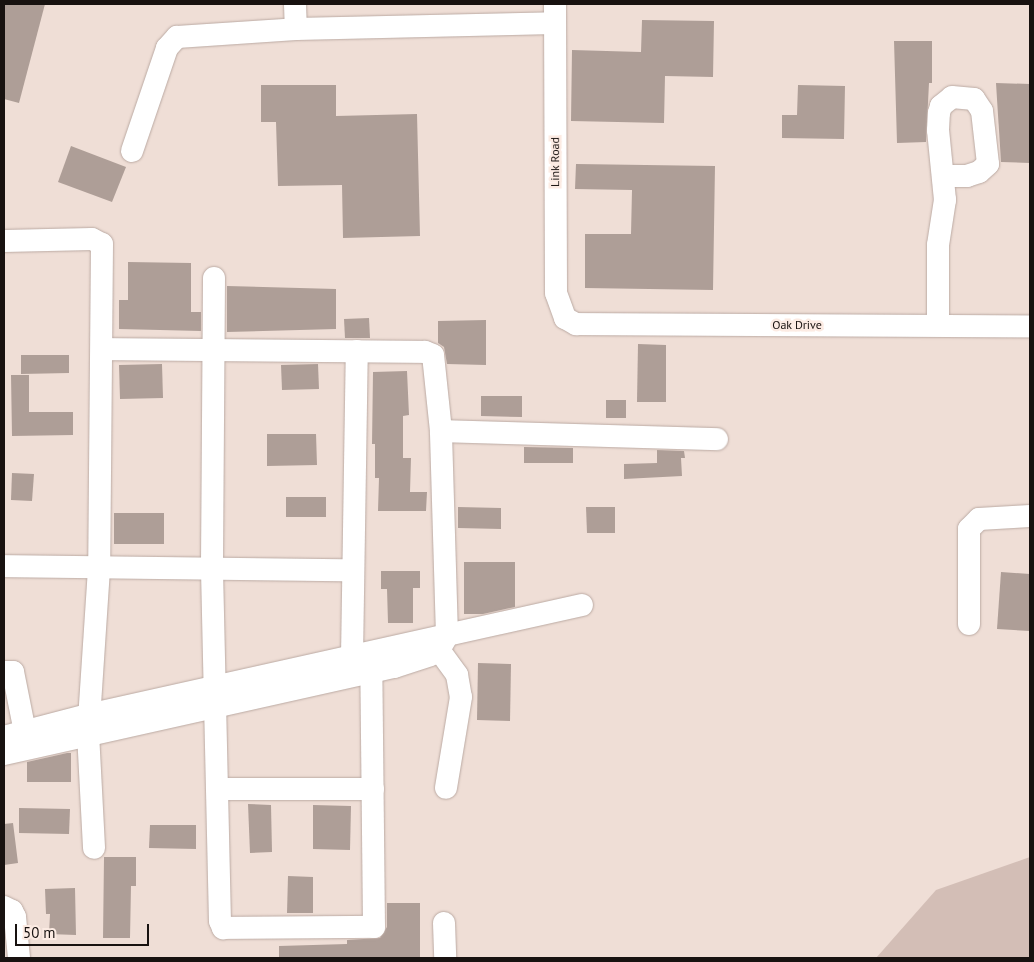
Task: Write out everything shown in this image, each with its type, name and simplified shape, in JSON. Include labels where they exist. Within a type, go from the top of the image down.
[{"type":"street","points":[[295,4],[296,29]]},
{"type":"street","points":[[132,151],[167,48],[177,37],[555,13]]},
{"type":"street","name":"Link Road","points":[[555,13],[556,292],[565,318]]},
{"type":"street","points":[[938,325],[937,259],[945,200],[944,176]]},
{"type":"street","points":[[4,241],[100,241],[103,349],[99,569],[88,724],[94,848]]},
{"type":"street","points":[[214,278],[212,570],[220,921],[227,930],[373,928],[373,789],[365,661],[352,570],[357,351]]},
{"type":"street","name":"Oak Drive","points":[[565,318],[576,324],[1030,326]]},
{"type":"street","points":[[103,349],[425,352],[433,355],[442,430],[443,643],[457,675],[461,697],[446,788]]},
{"type":"street","points":[[442,430],[717,439]]},
{"type":"street","points":[[969,624],[969,529],[979,520],[1030,516]]},
{"type":"street","points":[[4,566],[99,569],[352,570]]},
{"type":"street","points":[[4,754],[19,739],[215,698],[443,643],[582,605]]},
{"type":"street","points":[[4,672],[13,672],[19,739]]},
{"type":"street","points":[[217,789],[373,789]]},
{"type":"street","points":[[4,907],[15,917],[18,958]]},
{"type":"street","points":[[444,923],[445,958]]},
{"type":"shaded area","points":[[1030,857],[1030,958],[876,958],[936,890]]},
{"type":"building","points":[[4,4],[45,4],[19,103],[4,99]]},
{"type":"building","points":[[642,20],[714,21],[713,77],[665,76],[664,123],[571,121],[572,50],[641,52]]},
{"type":"building","points":[[894,41],[932,41],[932,83],[929,83],[926,142],[897,143]]},
{"type":"building","points":[[996,83],[1030,84],[1030,163],[1001,162]]},
{"type":"building","points":[[261,85],[336,85],[336,116],[417,114],[420,236],[343,238],[342,185],[278,186],[276,122],[261,122]]},
{"type":"building","points":[[798,85],[845,86],[844,139],[782,138],[782,115],[797,115]]},
{"type":"building","points":[[71,146],[126,167],[112,202],[58,182]]},
{"type":"building","points":[[576,164],[715,166],[713,290],[585,288],[585,234],[631,234],[632,190],[575,189]]},
{"type":"building","points":[[128,262],[191,263],[191,312],[201,312],[201,331],[119,329],[119,300],[128,300]]},
{"type":"building","points":[[227,286],[336,289],[336,329],[227,332]]},
{"type":"building","points":[[369,318],[370,338],[345,338],[344,319]]},
{"type":"building","points":[[486,320],[486,365],[447,364],[444,347],[438,343],[438,321]]},
{"type":"building","points":[[638,344],[666,345],[666,402],[637,402]]},
{"type":"building","points":[[21,355],[69,355],[69,373],[21,374]]},
{"type":"building","points":[[162,364],[163,398],[120,399],[119,365]]},
{"type":"building","points":[[318,364],[319,389],[282,390],[281,365]]},
{"type":"building","points":[[407,371],[409,415],[403,416],[403,458],[411,458],[410,492],[427,492],[426,511],[378,511],[379,478],[375,478],[375,444],[372,444],[373,372]]},
{"type":"building","points":[[11,375],[29,375],[29,412],[73,412],[73,435],[12,436]]},
{"type":"building","points":[[481,396],[522,396],[522,417],[481,416]]},
{"type":"building","points":[[606,400],[626,400],[626,418],[606,418]]},
{"type":"building","points":[[267,434],[316,434],[317,465],[267,466]]},
{"type":"building","points":[[524,447],[573,448],[573,463],[524,463]]},
{"type":"building","points":[[657,450],[684,451],[685,458],[681,458],[682,476],[624,479],[624,464],[657,463]]},
{"type":"building","points":[[12,473],[34,474],[32,501],[11,500]]},
{"type":"building","points":[[286,497],[326,497],[326,517],[286,517]]},
{"type":"building","points":[[458,507],[501,508],[501,529],[458,528]]},
{"type":"building","points":[[586,507],[615,507],[615,533],[587,533]]},
{"type":"building","points":[[114,513],[164,513],[164,544],[114,544]]},
{"type":"building","points":[[464,562],[515,562],[515,607],[483,614],[464,614]]},
{"type":"building","points":[[381,571],[420,571],[420,588],[413,588],[413,623],[388,623],[387,589],[381,589]]},
{"type":"building","points":[[1001,572],[1030,574],[1030,631],[997,629]]},
{"type":"building","points":[[478,663],[511,664],[510,721],[477,720]]},
{"type":"building","points":[[71,753],[71,782],[27,782],[27,762]]},
{"type":"building","points":[[248,804],[271,805],[272,852],[250,853]]},
{"type":"building","points":[[313,805],[351,806],[350,850],[313,849]]},
{"type":"building","points":[[19,808],[70,809],[69,834],[19,833]]},
{"type":"building","points":[[13,823],[18,863],[4,865],[4,824]]},
{"type":"building","points":[[150,825],[196,825],[196,849],[149,848]]},
{"type":"building","points":[[104,857],[136,857],[136,886],[131,886],[130,938],[103,938]]},
{"type":"building","points":[[288,876],[313,877],[313,913],[287,913]]},
{"type":"building","points":[[75,888],[76,935],[49,934],[50,914],[46,914],[45,889]]},
{"type":"building","points":[[387,903],[420,903],[420,958],[279,958],[279,946],[347,944],[347,940],[380,938],[387,927]]}]
